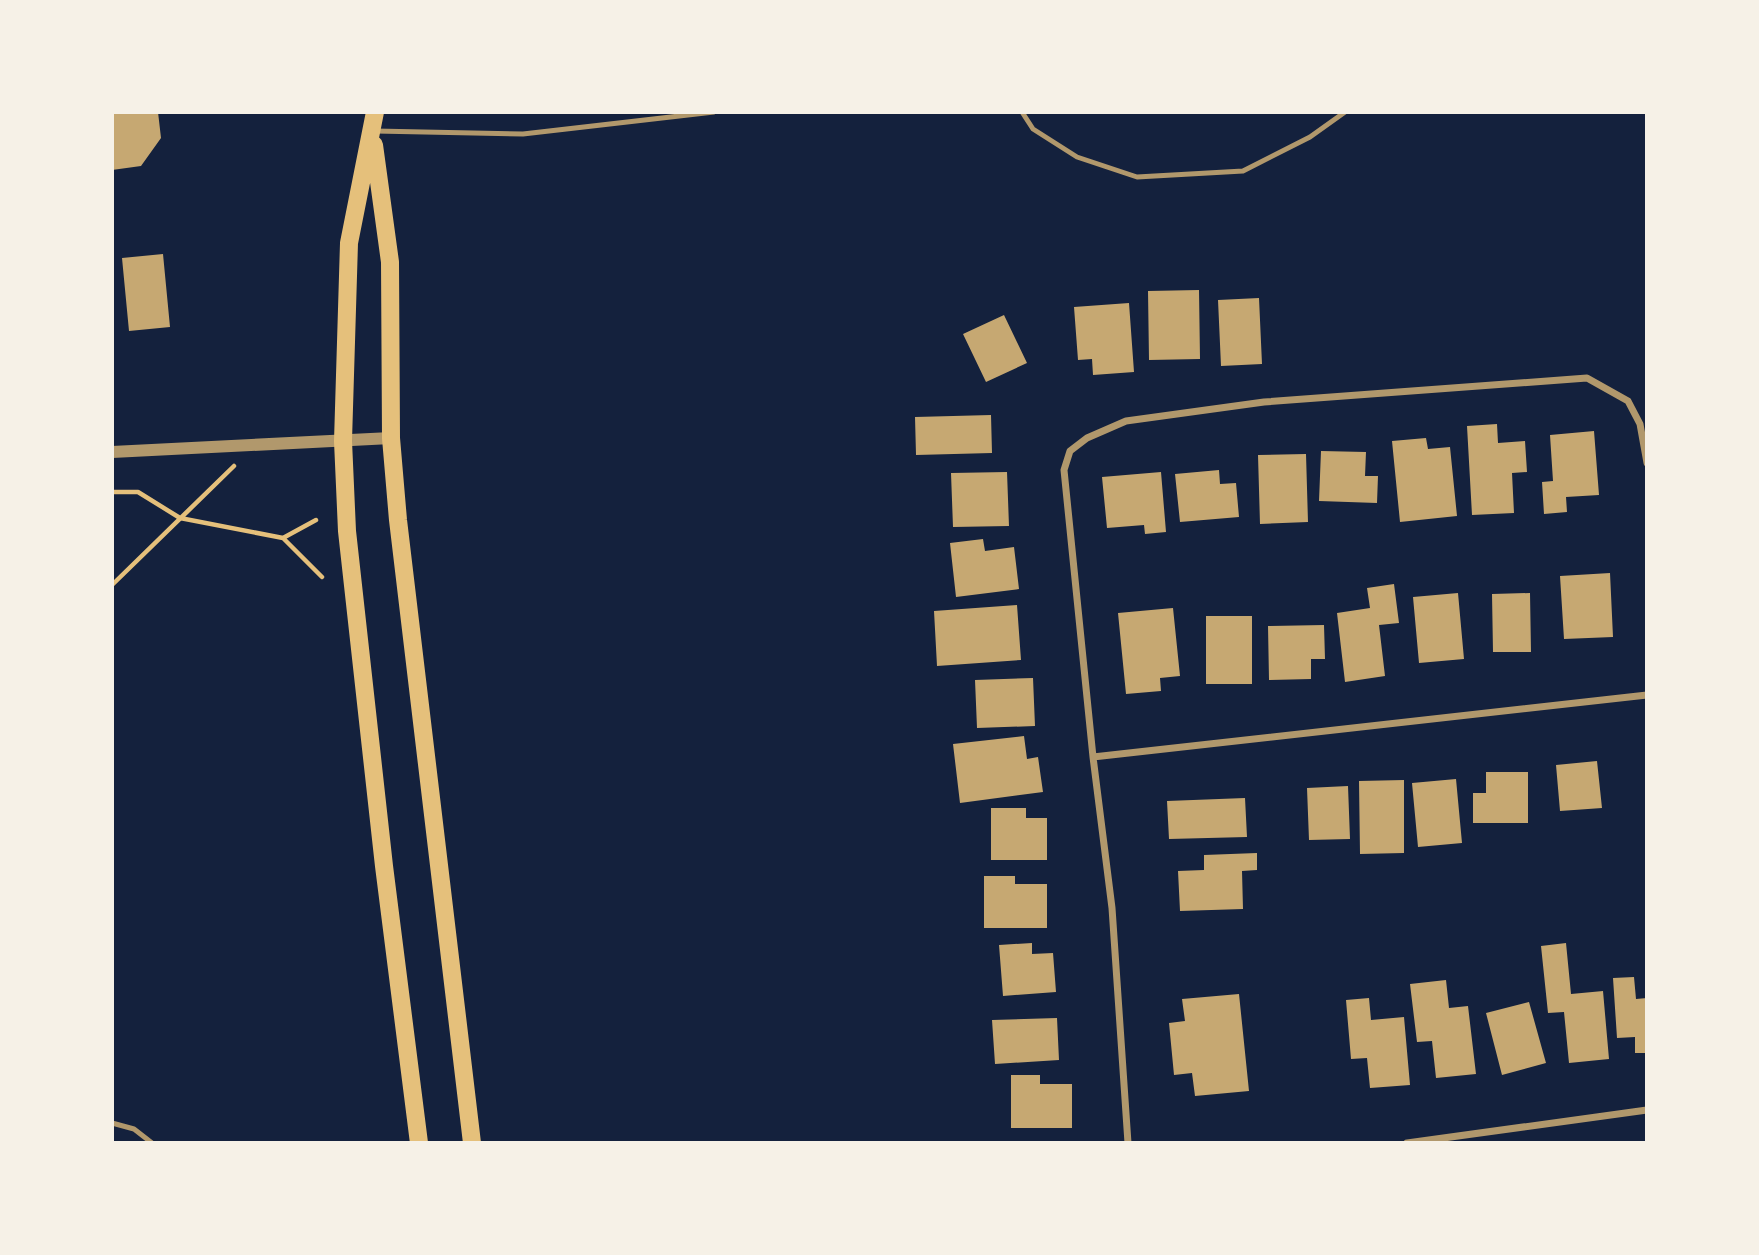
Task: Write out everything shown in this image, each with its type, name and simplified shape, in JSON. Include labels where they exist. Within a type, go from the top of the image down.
[{"type":"main road","points":[[375,112],[349,243],[343,441],[346,531],[382,853],[419,1143]]},
{"type":"main road","points":[[372,131],[390,262],[391,438],[399,534],[472,1143]]},
{"type":"street","points":[[1129,1143],[1112,908],[1093,757],[1064,471],[1070,451],[1087,438],[1126,421],[1264,402],[1587,378],[1628,401],[1640,424],[1647,463]]},
{"type":"street","points":[[112,452],[391,438]]},
{"type":"street","points":[[1093,757],[1647,695]]},
{"type":"street","points":[[1407,1143],[1647,1111]]},
{"type":"lane","points":[[372,131],[523,134],[714,112]]},
{"type":"lane","points":[[1022,112],[1033,129],[1077,157],[1137,177],[1244,171],[1310,137],[1345,112]]},
{"type":"lane","points":[[112,1123],[134,1129],[152,1143]]},
{"type":"path","points":[[112,585],[255,445]]},
{"type":"path","points":[[112,492],[138,492],[180,518],[283,538],[322,577]]},
{"type":"path","points":[[283,538],[316,520]]},
{"type":"building","points":[[112,112],[158,112],[161,138],[141,166],[112,170]]},
{"type":"building","points":[[163,254],[170,327],[129,331],[122,258]]},
{"type":"building","points":[[1199,290],[1200,359],[1149,360],[1148,291]]},
{"type":"building","points":[[1259,298],[1262,364],[1221,366],[1218,300]]},
{"type":"building","points":[[1129,303],[1134,372],[1093,375],[1092,359],[1078,360],[1074,307]]},
{"type":"building","points":[[1004,315],[1027,363],[986,382],[963,334]]},
{"type":"building","points":[[991,415],[992,453],[916,455],[915,417]]},
{"type":"building","points":[[1497,424],[1498,443],[1525,441],[1527,472],[1512,473],[1514,513],[1472,515],[1467,426]]},
{"type":"building","points":[[1594,431],[1599,495],[1566,497],[1567,512],[1544,514],[1542,482],[1553,481],[1550,435]]},
{"type":"building","points":[[1426,438],[1428,449],[1450,447],[1457,516],[1400,522],[1392,441]]},
{"type":"building","points":[[1321,451],[1366,452],[1365,476],[1378,476],[1377,503],[1319,501]]},
{"type":"building","points":[[1306,454],[1308,522],[1260,524],[1258,455]]},
{"type":"building","points":[[1219,470],[1220,484],[1236,483],[1239,517],[1180,522],[1175,474]]},
{"type":"building","points":[[1007,472],[1009,526],[953,527],[951,473]]},
{"type":"building","points":[[1161,472],[1166,532],[1145,534],[1144,525],[1107,528],[1102,477]]},
{"type":"building","points":[[983,539],[985,551],[1014,547],[1019,589],[956,597],[950,543]]},
{"type":"building","points":[[1610,573],[1613,637],[1564,639],[1560,576]]},
{"type":"building","points":[[1394,584],[1399,623],[1379,625],[1385,676],[1345,682],[1337,613],[1370,608],[1367,588]]},
{"type":"building","points":[[1458,593],[1464,659],[1419,663],[1413,597]]},
{"type":"building","points":[[1530,593],[1531,652],[1493,652],[1492,594]]},
{"type":"building","points":[[1017,605],[1021,660],[937,666],[934,611]]},
{"type":"building","points":[[1173,608],[1180,676],[1160,678],[1161,691],[1126,694],[1118,613]]},
{"type":"building","points":[[1206,616],[1252,616],[1252,684],[1206,684]]},
{"type":"building","points":[[1324,625],[1325,659],[1311,659],[1311,679],[1269,680],[1268,626]]},
{"type":"building","points":[[1033,678],[1035,726],[977,728],[975,680]]},
{"type":"building","points":[[1024,736],[1027,759],[1038,757],[1043,792],[960,803],[953,744]]},
{"type":"building","points":[[1597,761],[1602,808],[1560,811],[1556,765]]},
{"type":"building","points":[[1486,772],[1528,772],[1528,823],[1473,823],[1473,793],[1486,793]]},
{"type":"building","points":[[1456,779],[1462,843],[1418,847],[1412,783]]},
{"type":"building","points":[[1404,780],[1404,853],[1360,854],[1359,781]]},
{"type":"building","points":[[1348,786],[1350,839],[1309,840],[1307,788]]},
{"type":"building","points":[[1245,798],[1247,837],[1169,839],[1167,801]]},
{"type":"building","points":[[991,808],[1026,808],[1026,818],[1047,818],[1047,860],[991,860]]},
{"type":"building","points":[[1257,853],[1257,870],[1242,871],[1243,909],[1180,911],[1178,871],[1204,870],[1204,855]]},
{"type":"building","points":[[984,876],[1015,876],[1015,884],[1047,884],[1047,928],[984,928]]},
{"type":"building","points":[[1032,943],[1032,954],[1053,953],[1056,992],[1003,996],[999,945]]},
{"type":"building","points":[[1566,943],[1571,994],[1603,991],[1609,1059],[1569,1063],[1564,1012],[1548,1013],[1541,946]]},
{"type":"building","points":[[1634,977],[1636,999],[1647,998],[1647,1053],[1635,1053],[1635,1037],[1617,1038],[1613,978]]},
{"type":"building","points":[[1446,980],[1449,1008],[1468,1006],[1476,1074],[1436,1078],[1432,1041],[1417,1042],[1410,984]]},
{"type":"building","points":[[1239,994],[1249,1091],[1195,1096],[1192,1073],[1174,1075],[1169,1023],[1185,1021],[1182,999]]},
{"type":"building","points":[[1369,998],[1371,1020],[1404,1017],[1410,1085],[1370,1088],[1367,1058],[1351,1059],[1346,1000]]},
{"type":"building","points":[[1529,1002],[1546,1063],[1502,1075],[1486,1013]]},
{"type":"building","points":[[1057,1018],[1059,1060],[995,1064],[992,1020]]},
{"type":"building","points":[[1011,1075],[1040,1075],[1040,1084],[1072,1084],[1072,1128],[1011,1128]]}]
